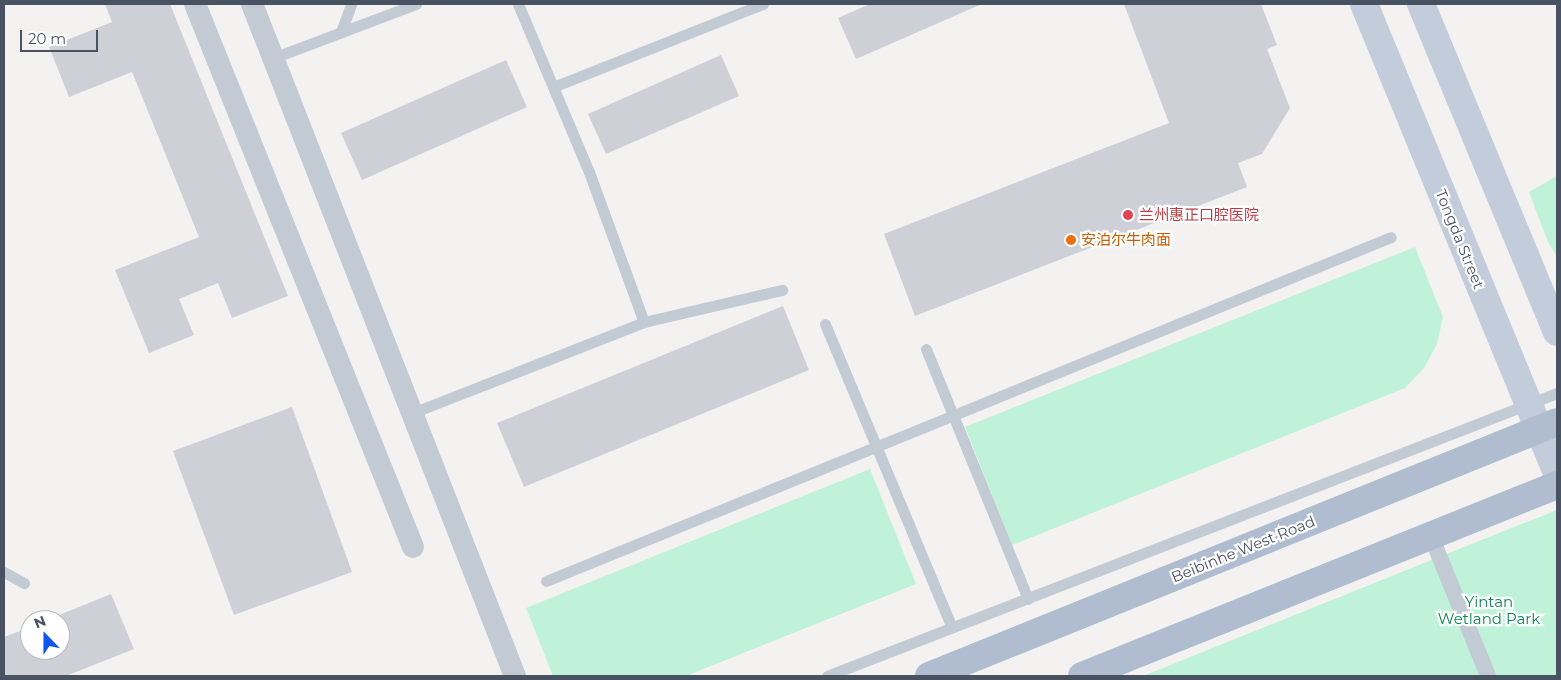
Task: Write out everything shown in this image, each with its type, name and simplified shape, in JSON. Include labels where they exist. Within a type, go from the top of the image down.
[{"type":"main road","name":"Tongda Street","points":[[1364,4],[1527,404],[1548,425],[1557,473]]},
{"type":"main road","points":[[1421,4],[1557,332]]},
{"type":"main road","name":"Beibinhe West Road","points":[[929,676],[1548,425]]},
{"type":"main road","points":[[1082,676],[1557,484]]},
{"type":"street","points":[[194,4],[413,547]]},
{"type":"street","points":[[252,4],[515,676]]},
{"type":"street","points":[[1431,536],[1488,676]]},
{"type":"lane","points":[[341,32],[351,4]]},
{"type":"lane","points":[[273,58],[416,4]]},
{"type":"lane","points":[[518,4],[553,87],[644,322]]},
{"type":"lane","points":[[553,87],[763,4]]},
{"type":"lane","points":[[546,581],[1391,237]]},
{"type":"lane","points":[[412,413],[644,322],[782,290]]},
{"type":"lane","points":[[824,324],[952,628]]},
{"type":"lane","points":[[926,349],[1028,599]]},
{"type":"lane","points":[[827,676],[1557,393]]},
{"type":"lane","points":[[4,572],[24,582]]},
{"type":"green space","points":[[1557,176],[1557,257],[1548,242],[1529,192]]},
{"type":"green space","points":[[1415,247],[1443,317],[1437,344],[1424,368],[1405,388],[1012,545],[965,427]]},
{"type":"green space","points":[[870,469],[916,584],[686,676],[553,676],[526,608]]},
{"type":"green space","name":"Yintan Wetland Park","points":[[1557,510],[1557,676],[1143,676],[1419,565]]},
{"type":"building","points":[[105,4],[170,4],[288,296],[232,318],[218,283],[179,299],[194,335],[149,353],[115,270],[199,237],[132,72],[69,97],[49,47],[112,22]]},
{"type":"building","points":[[870,4],[982,4],[856,59],[838,18]]},
{"type":"building","points":[[1124,4],[1261,4],[1277,45],[1267,49],[1290,108],[1262,154],[1238,163],[1247,187],[915,316],[884,234],[1169,123]]},
{"type":"building","points":[[721,55],[739,96],[606,154],[588,114]]},
{"type":"building","points":[[506,60],[527,107],[362,180],[341,133]]},
{"type":"building","points":[[783,306],[809,370],[524,487],[497,423]]},
{"type":"building","points":[[292,407],[352,572],[234,615],[173,451]]},
{"type":"building","points":[[111,594],[134,649],[66,676],[4,676],[4,637],[20,631],[20,660],[70,660],[70,611]]},
{"type":"place","name":"兰州惠正口腔医院","points":[[1128,215]]},
{"type":"place","name":"安泊尔牛肉面","points":[[1071,240]]}]
